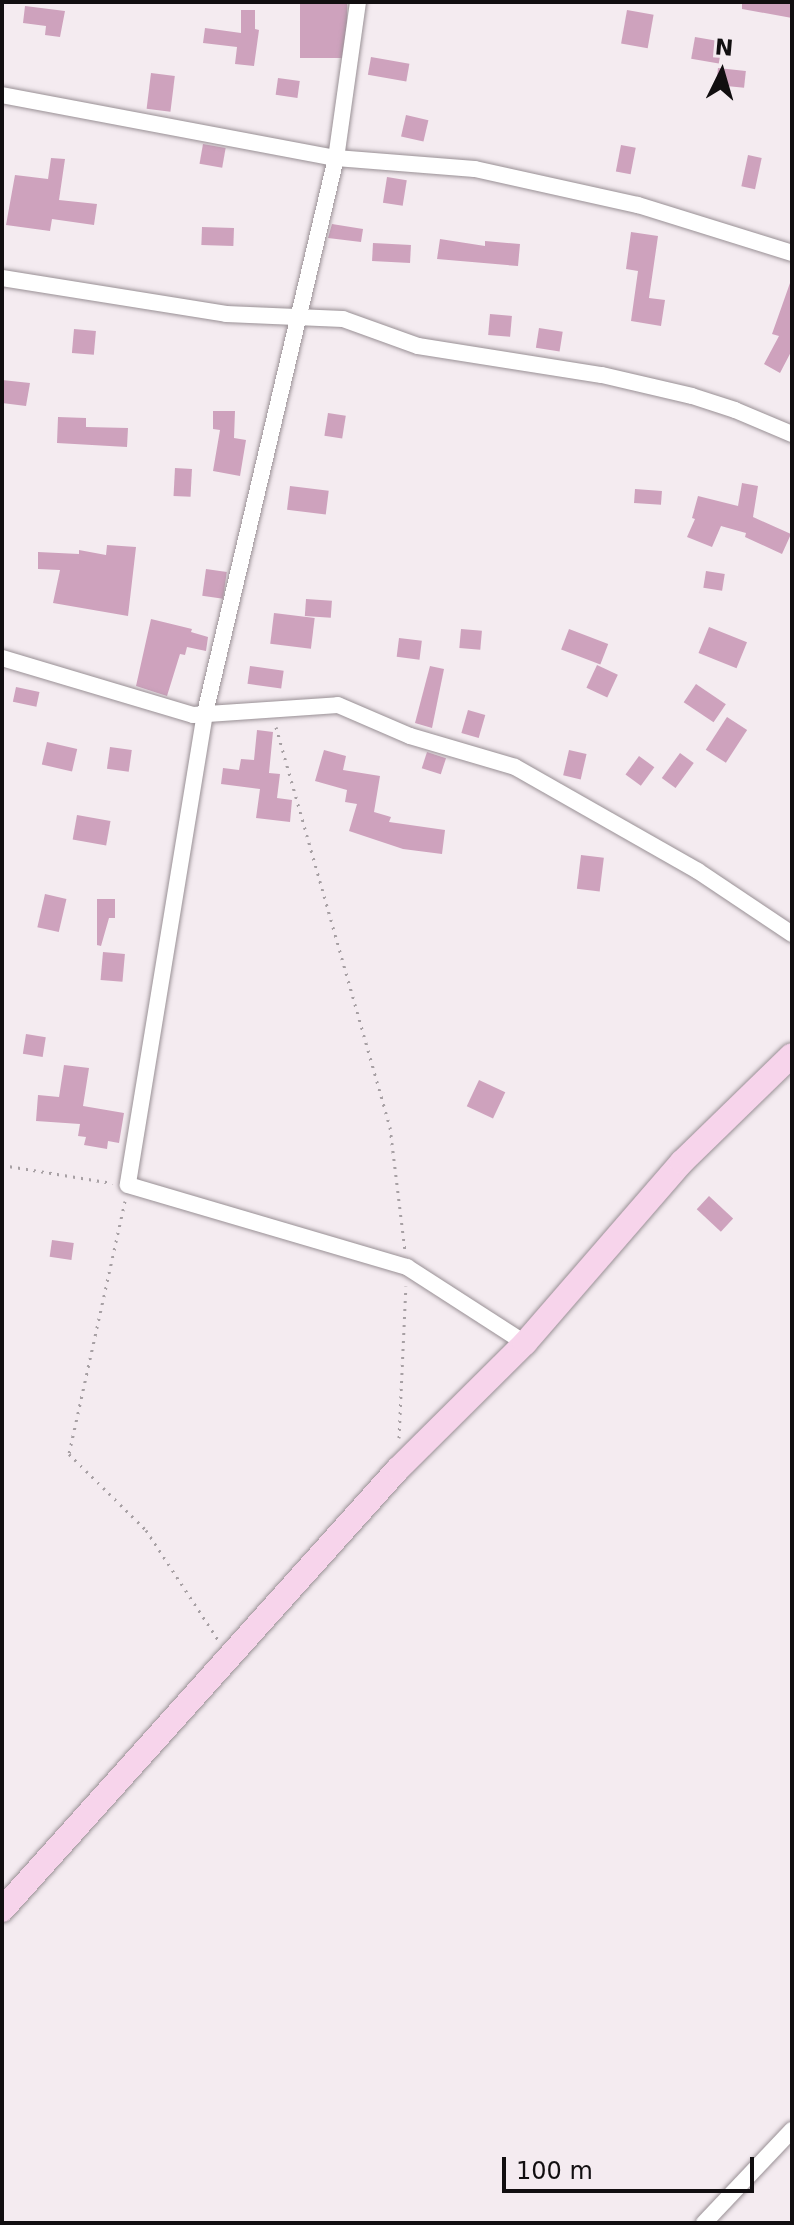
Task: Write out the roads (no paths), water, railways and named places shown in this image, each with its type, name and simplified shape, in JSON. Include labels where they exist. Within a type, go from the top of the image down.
[{"type":"street","points":[[358,2],[336,158],[205,713],[128,1185],[407,1267],[525,1343]]},
{"type":"street","points":[[2,95],[336,158],[475,169],[638,205],[792,253]]},
{"type":"street","points":[[2,278],[226,314],[343,319],[418,346],[617,378],[735,410],[792,434]]},
{"type":"street","points":[[2,658],[193,715],[338,705],[410,736],[515,767],[698,871],[792,934]]},
{"type":"street","points":[[2,1910],[398,1469],[525,1343],[682,1162],[792,1055]]},
{"type":"street","points":[[704,2223],[792,2130]]}]
